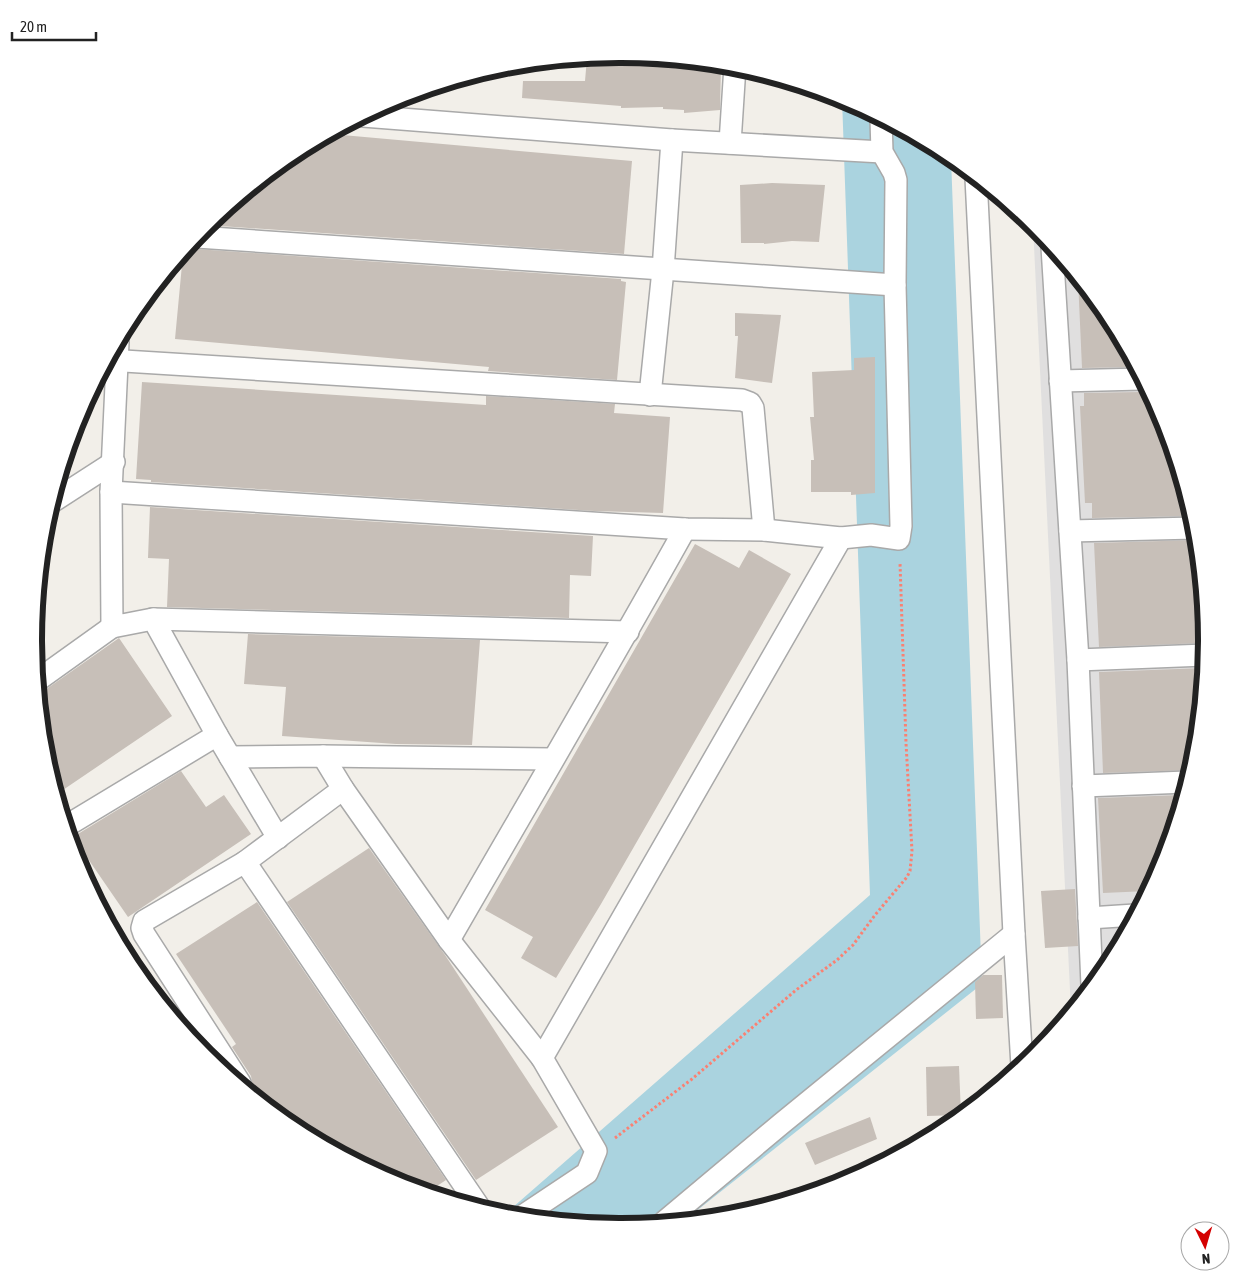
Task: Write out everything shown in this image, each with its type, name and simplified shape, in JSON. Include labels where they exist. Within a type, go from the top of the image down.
[{"type":"street","points":[[730,143],[735,75]]},
{"type":"street","points":[[377,117],[672,140],[882,152]]},
{"type":"street","points":[[111,492],[685,529],[764,530],[841,538],[871,535],[899,539],[901,526],[895,285],[896,180],[882,152],[881,126]]},
{"type":"street","points":[[650,395],[663,270],[672,140]]},
{"type":"street","points":[[976,186],[1021,1055]]},
{"type":"street","points":[[207,238],[895,285]]},
{"type":"street","points":[[1055,262],[1060,381],[1078,660],[1091,973]]},
{"type":"street","points":[[119,354],[650,395],[742,400],[750,403],[753,408],[764,530]]},
{"type":"street","points":[[112,627],[111,492],[114,462],[114,363]]},
{"type":"street","points":[[1060,381],[1135,379]]},
{"type":"street","points":[[61,496],[114,462]]},
{"type":"street","points":[[1070,531],[1186,528]]},
{"type":"street","points":[[449,940],[628,632],[685,529]]},
{"type":"street","points":[[542,1058],[841,538]]},
{"type":"street","points":[[44,676],[112,627],[153,619],[628,632]]},
{"type":"street","points":[[153,619],[217,735],[278,838]]},
{"type":"street","points":[[1078,660],[1197,655]]},
{"type":"street","points":[[72,823],[217,735]]},
{"type":"street","points":[[230,757],[323,756],[552,760]]},
{"type":"street","points":[[323,756],[343,789],[449,940],[542,1058],[596,1151],[587,1173],[530,1211]]},
{"type":"street","points":[[1083,786],[1180,782]]},
{"type":"street","points":[[228,1064],[144,934],[142,928],[144,921],[245,862],[343,789]]},
{"type":"street","points":[[245,862],[473,1199]]},
{"type":"street","points":[[1088,918],[1127,915]]},
{"type":"street","points":[[672,1216],[1014,934]]},
{"type":"path","points":[[596,1151],[692,1079],[796,990],[837,960],[853,945],[907,877],[912,850],[899,539]]},
{"type":"shaded area","points":[[1034,238],[1078,289],[1100,320],[1138,385],[1154,420],[1178,491],[1186,528],[1193,565],[1198,640],[1193,716],[1178,790],[1167,826],[1154,861],[1120,929],[1100,961],[1071,1001]]},
{"type":"water","points":[[842,108],[909,140],[951,167],[982,984],[694,1213],[658,1217],[582,1217],[512,1208],[870,895]]},
{"type":"building","points":[[586,64],[658,64],[721,72],[720,110],[684,113],[684,110],[663,109],[663,107],[621,108],[621,106],[522,98],[523,81],[585,81]]},
{"type":"building","points":[[341,135],[632,161],[624,254],[218,226],[268,182],[299,160]]},
{"type":"building","points":[[772,183],[825,185],[819,242],[741,243],[740,185]]},
{"type":"building","points":[[196,249],[621,279],[621,281],[626,282],[617,380],[488,371],[489,367],[175,339],[182,265]]},
{"type":"building","points":[[1078,290],[1100,320],[1128,367],[1082,368]]},
{"type":"building","points":[[735,313],[781,315],[772,383],[735,378],[738,336],[735,336]]},
{"type":"building","points":[[875,357],[875,493],[851,495],[851,492],[811,492],[811,460],[814,460],[810,417],[814,417],[812,372],[854,370],[854,358]]},
{"type":"building","points":[[142,382],[486,405],[486,396],[615,404],[614,413],[670,417],[663,513],[594,511],[151,482],[151,480],[136,479]]},
{"type":"building","points":[[1141,392],[1167,455],[1183,516],[1092,518],[1092,503],[1085,503],[1080,406],[1084,406],[1084,393]]},
{"type":"building","points":[[150,507],[593,536],[591,576],[570,575],[569,618],[167,607],[169,559],[148,558]]},
{"type":"building","points":[[1188,540],[1193,565],[1198,643],[1099,647],[1094,543]]},
{"type":"building","points":[[695,544],[739,568],[749,550],[791,574],[601,904],[556,978],[521,958],[533,937],[485,910]]},
{"type":"building","points":[[248,634],[480,640],[472,745],[396,744],[282,736],[286,687],[244,684]]},
{"type":"building","points":[[119,638],[172,716],[62,791],[47,716],[45,690]]},
{"type":"building","points":[[1197,668],[1193,716],[1182,770],[1103,773],[1099,672]]},
{"type":"building","points":[[181,771],[206,807],[224,795],[251,834],[128,917],[82,850],[76,835]]},
{"type":"building","points":[[1176,795],[1154,861],[1140,891],[1103,893],[1098,798]]},
{"type":"building","points":[[369,848],[445,955],[558,1127],[476,1180],[287,902]]},
{"type":"building","points":[[1075,889],[1078,946],[1045,948],[1041,891]]},
{"type":"building","points":[[257,902],[446,1180],[435,1187],[399,1174],[365,1158],[331,1141],[299,1121],[251,1085],[251,1076],[232,1047],[236,1044],[176,954]]},
{"type":"building","points":[[983,975],[1002,975],[1003,1018],[976,1019],[975,982]]},
{"type":"building","points":[[959,1066],[961,1107],[949,1115],[927,1116],[926,1067]]},
{"type":"building","points":[[870,1117],[877,1139],[815,1165],[805,1143]]}]
